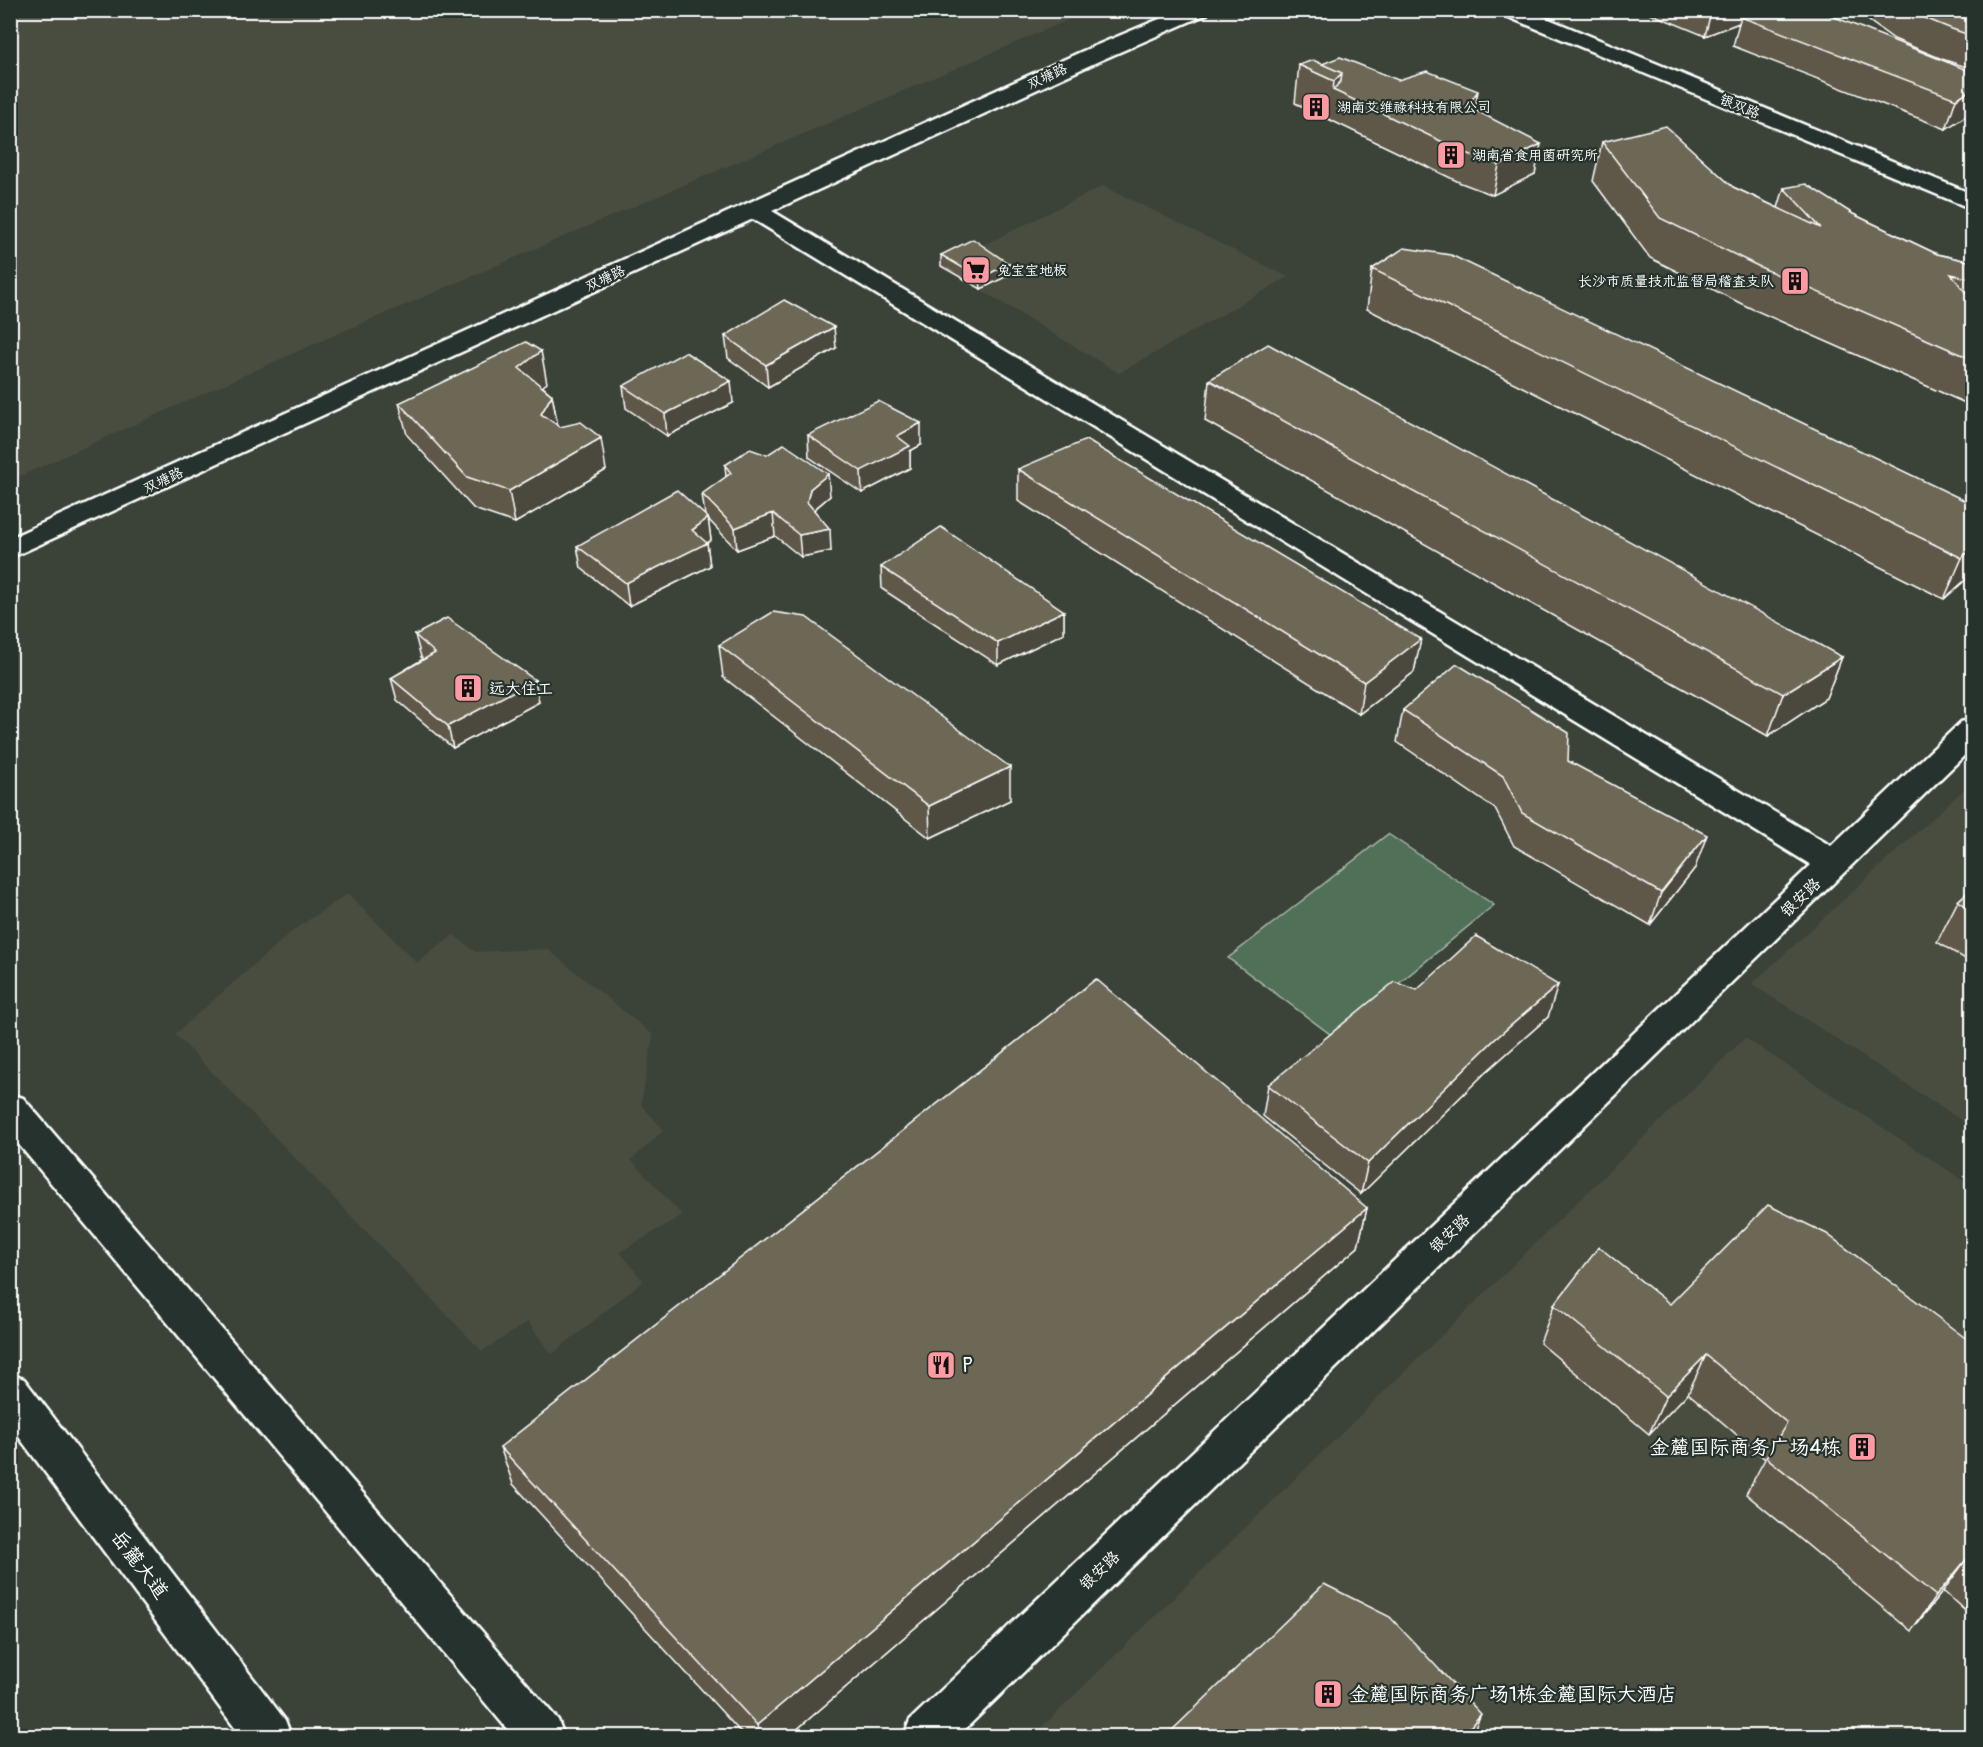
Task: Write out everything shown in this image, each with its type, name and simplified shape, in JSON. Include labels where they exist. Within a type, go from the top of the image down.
[{"type":"main road","name":"双塘路","points":[[10,549],[1091,56],[1200,10]]},
{"type":"main road","name":"银双路","points":[[1508,10],[1972,202]]},
{"type":"main road","points":[[754,210],[1834,863]]},
{"type":"main road","name":"银安路","points":[[926,1737],[1972,730]]},
{"type":"main road","points":[[10,1108],[542,1737]]},
{"type":"main road","name":"岳麓大道","points":[[10,1392],[269,1737]]},
{"type":"shaded area","points":[[10,11],[1089,11],[316,343],[11,480]]},
{"type":"shaded area","points":[[1103,186],[1288,277],[1119,373],[941,266]]},
{"type":"shaded area","points":[[1972,782],[1972,1127],[1752,984]]},
{"type":"shaded area","points":[[348,894],[417,963],[454,935],[475,952],[547,949],[653,1035],[641,1105],[664,1130],[631,1160],[682,1215],[620,1252],[643,1281],[552,1354],[528,1322],[482,1351],[175,1034],[294,930]]},
{"type":"shaded area","points":[[1745,1038],[1972,1186],[1972,1736],[1033,1736]]},
{"type":"green space","points":[[1388,834],[1494,905],[1334,1037],[1228,958]]},
{"type":"building","points":[[1695,10],[1725,10],[1710,16]]},
{"type":"building","points":[[1750,10],[1817,10],[1972,72],[1972,89],[1956,99],[1741,17]]},
{"type":"building","points":[[1905,10],[1972,10],[1972,36],[1952,29]]},
{"type":"building","points":[[1340,57],[1398,80],[1427,71],[1478,91],[1467,106],[1541,144],[1499,165],[1466,153],[1333,90],[1341,81],[1342,73],[1322,64]]},
{"type":"building","points":[[1313,60],[1342,73],[1334,81],[1299,65]]},
{"type":"building","points":[[1666,126],[1733,187],[1821,228],[1784,188],[1806,184],[1853,214],[1937,254],[1972,262],[1972,279],[1951,274],[1965,292],[1972,295],[1972,359],[1760,267],[1660,218],[1602,142]]},
{"type":"building","points":[[973,239],[1009,264],[980,278],[941,255]]},
{"type":"building","points":[[1404,248],[1451,255],[1972,504],[1972,548],[1962,558],[1372,269]]},
{"type":"building","points":[[784,300],[834,327],[766,365],[725,336]]},
{"type":"building","points":[[526,342],[541,351],[519,368],[552,395],[541,414],[560,427],[581,422],[601,438],[509,491],[467,477],[399,403]]},
{"type":"building","points":[[1268,344],[1842,657],[1783,694],[1209,380]]},
{"type":"building","points":[[685,352],[731,381],[665,414],[623,386]]},
{"type":"building","points":[[878,401],[921,423],[897,436],[910,446],[861,471],[808,435]]},
{"type":"building","points":[[1086,440],[1421,639],[1364,682],[1018,469]]},
{"type":"building","points":[[784,444],[828,474],[810,489],[807,502],[830,529],[799,535],[773,513],[735,528],[702,494],[731,473],[725,465],[750,449],[767,455]]},
{"type":"building","points":[[677,490],[708,518],[692,530],[707,543],[626,583],[577,546]]},
{"type":"building","points":[[941,527],[1064,611],[998,643],[881,567]]},
{"type":"building","points":[[773,612],[806,617],[1010,767],[929,806],[719,645]]},
{"type":"building","name":"远大住工","points":[[447,618],[535,680],[448,726],[391,678],[435,653],[415,635]]},
{"type":"building","points":[[1457,664],[1569,733],[1568,761],[1707,835],[1661,893],[1522,813],[1503,776],[1403,710]]},
{"type":"building","points":[[1972,888],[1972,910],[1958,901]]},
{"type":"building","points":[[1476,936],[1558,985],[1494,1040],[1368,1163],[1268,1085],[1394,982],[1417,990]]},
{"type":"building","name":"P","points":[[1096,979],[1367,1208],[757,1725],[500,1447]]},
{"type":"building","name":"金麓国际商务广场4栋","points":[[1768,1205],[1827,1234],[1972,1343],[1972,1559],[1969,1556],[1936,1596],[1766,1457],[1787,1423],[1706,1355],[1666,1396],[1554,1305],[1599,1247],[1670,1304]]},
{"type":"building","name":"金麓国际商务广场1栋金麓国际大酒店","points":[[1324,1584],[1390,1617],[1481,1714],[1462,1737],[1165,1737]]},
{"type":"place","name":"湖南艾维禄科技有限公司","points":[[1316,107]]},
{"type":"place","name":"湖南省食用菌研究所","points":[[1451,155]]},
{"type":"place","name":"兔宝宝地板","points":[[976,270]]},
{"type":"place","name":"长沙市质量技术监督局稽查支队","points":[[1795,281]]},
{"type":"place","name":"远大住工","points":[[468,688]]},
{"type":"place","name":"P","points":[[941,1365]]},
{"type":"place","name":"金麓国际商务广场4栋","points":[[1862,1447]]},
{"type":"place","name":"金麓国际商务广场1栋金麓国际大酒店","points":[[1328,1694]]}]
